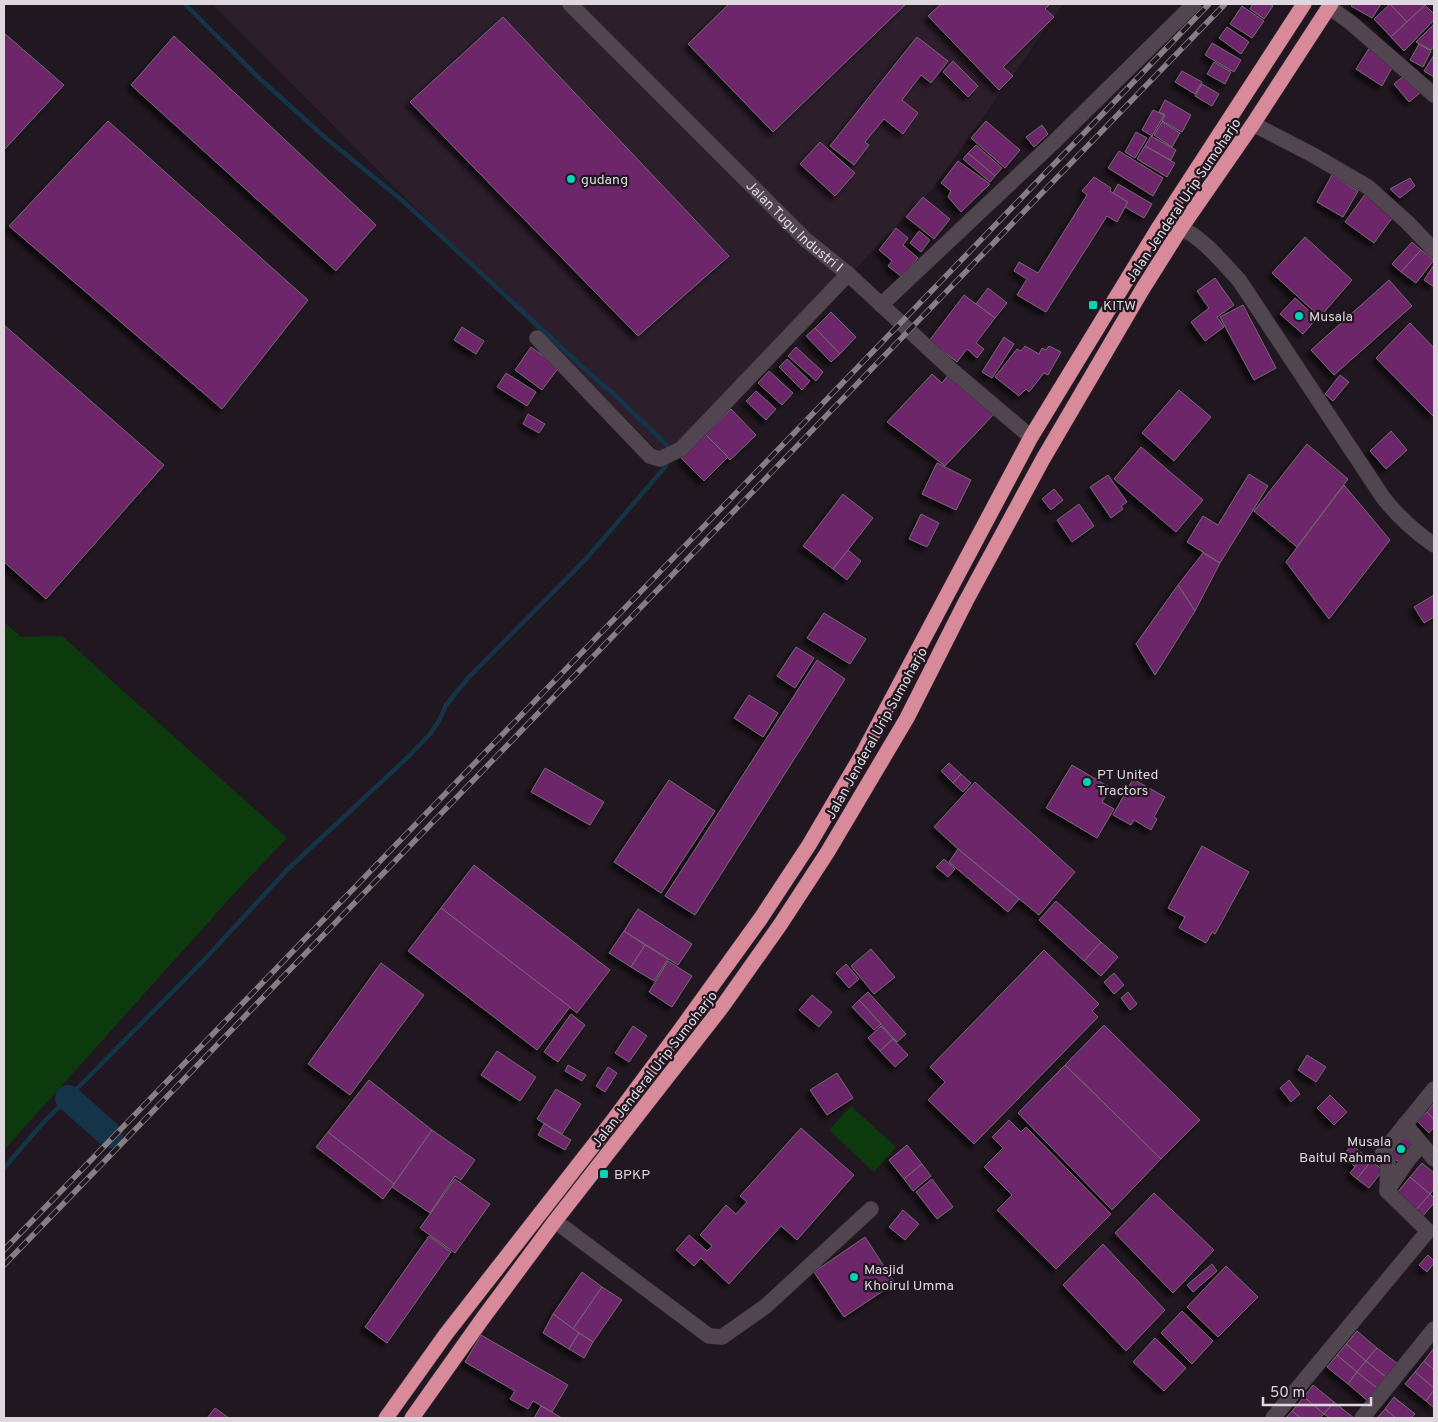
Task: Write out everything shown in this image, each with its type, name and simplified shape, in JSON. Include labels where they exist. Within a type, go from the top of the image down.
[{"type":"highway","name":"Jalan Jenderal Urip Sumoharjo","points":[[386,1418],[446,1334],[633,1094],[761,918],[809,845],[863,753],[1031,437],[1159,227],[1304,4]]},
{"type":"highway","name":"Jalan Jenderal Urip Sumoharjo","points":[[412,1418],[555,1221],[722,1007],[769,942],[827,852],[906,718],[966,601],[1043,459],[1142,290],[1181,228],[1253,124],[1330,5]]},
{"type":"street","name":"Jalan Tugu Industri I","points":[[570,4],[805,239],[848,274],[954,372],[1031,437]]},
{"type":"street","points":[[881,305],[1056,140],[1194,4]]},
{"type":"street","points":[[1330,5],[1434,95]]},
{"type":"street","points":[[1253,124],[1313,155],[1368,187],[1407,222],[1434,250]]},
{"type":"street","points":[[1181,228],[1188,231],[1218,257],[1239,280],[1382,496],[1403,520],[1434,545]]},
{"type":"street","points":[[537,338],[650,456],[660,459],[680,449],[848,274]]},
{"type":"street","points":[[1387,1191],[1388,1161],[1383,1151],[1434,1089]]},
{"type":"street","points":[[1405,1124],[1434,1159]]},
{"type":"street","points":[[1387,1191],[1408,1160],[1421,1145]]},
{"type":"street","points":[[1273,1418],[1432,1230],[1387,1191]]},
{"type":"street","points":[[555,1221],[709,1336],[722,1337],[766,1306],[871,1209]]},
{"type":"street","points":[[1362,1418],[1434,1329]]},
{"type":"shaded area","points":[[212,4],[1063,4],[933,188],[669,462]]},
{"type":"green space","points":[[4,622],[21,637],[62,636],[287,838],[231,897],[4,1150]]},
{"type":"green space","points":[[851,1106],[896,1147],[874,1172],[829,1130]]},
{"type":"building","points":[[729,4],[906,4],[773,132],[688,44]]},
{"type":"building","points":[[941,4],[1050,4],[1045,9],[1054,17],[1003,67],[1013,76],[999,90],[928,16]]},
{"type":"building","points":[[1253,4],[1270,4],[1273,6],[1264,19],[1250,9]]},
{"type":"building","points":[[1353,4],[1381,4],[1372,18],[1351,6]]},
{"type":"building","points":[[1390,4],[1424,4],[1425,5],[1407,22]]},
{"type":"building","points":[[1390,4],[1407,22],[1391,37],[1374,19]]},
{"type":"building","points":[[1425,5],[1434,14],[1434,20],[1404,51],[1391,37]]},
{"type":"building","points":[[1242,6],[1264,21],[1252,38],[1230,24]]},
{"type":"building","name":"gudang","points":[[503,17],[729,256],[638,336],[410,102]]},
{"type":"building","points":[[1434,24],[1434,46],[1431,50],[1416,42]]},
{"type":"building","points":[[1227,27],[1249,42],[1241,54],[1219,38]]},
{"type":"building","points":[[4,33],[64,85],[4,150]]},
{"type":"building","points":[[174,36],[376,225],[336,271],[131,85]]},
{"type":"building","points":[[917,37],[948,61],[931,83],[921,75],[902,100],[918,113],[903,134],[884,119],[865,142],[869,145],[854,165],[830,146]]},
{"type":"building","points":[[1212,43],[1241,60],[1234,72],[1205,55]]},
{"type":"building","points":[[1372,44],[1394,64],[1382,86],[1356,69]]},
{"type":"building","points":[[1419,44],[1431,51],[1423,67],[1410,60]]},
{"type":"building","points":[[1434,55],[1434,77],[1424,71]]},
{"type":"building","points":[[953,61],[978,86],[968,97],[943,72]]},
{"type":"building","points":[[1214,62],[1231,72],[1225,84],[1207,74]]},
{"type":"building","points":[[1182,71],[1202,82],[1195,94],[1175,82]]},
{"type":"building","points":[[1406,74],[1421,92],[1409,102],[1394,84]]},
{"type":"building","points":[[1202,84],[1219,94],[1212,106],[1195,96]]},
{"type":"building","points":[[1165,100],[1191,115],[1182,132],[1162,121],[1165,115],[1159,112]]},
{"type":"building","points":[[1153,110],[1164,115],[1152,136],[1142,130]]},
{"type":"building","points":[[108,121],[308,300],[222,409],[9,226]]},
{"type":"building","points":[[986,121],[1020,150],[1005,168],[971,138]]},
{"type":"building","points":[[1162,122],[1180,133],[1172,147],[1154,135]]},
{"type":"building","points":[[1042,125],[1048,134],[1034,147],[1026,137]]},
{"type":"building","points":[[1136,132],[1147,138],[1135,158],[1125,152]]},
{"type":"building","points":[[1151,136],[1176,150],[1171,160],[1145,146]]},
{"type":"building","points":[[820,142],[855,173],[835,196],[800,164]]},
{"type":"building","points":[[976,145],[1002,168],[995,176],[968,153]]},
{"type":"building","points":[[1145,146],[1175,163],[1167,177],[1137,159]]},
{"type":"building","points":[[1119,151],[1163,178],[1153,196],[1108,168]]},
{"type":"building","points":[[968,153],[995,176],[990,182],[963,159]]},
{"type":"building","points":[[958,161],[990,184],[961,212],[948,197],[951,191],[941,183]]},
{"type":"building","points":[[1332,175],[1358,191],[1343,217],[1317,202]]},
{"type":"building","points":[[1094,177],[1111,188],[1110,191],[1128,202],[1117,222],[1107,216],[1046,312],[1017,295],[1027,279],[1014,271],[1019,262],[1038,273],[1087,195],[1082,191]]},
{"type":"building","points":[[1410,178],[1415,186],[1400,198],[1390,189]]},
{"type":"building","points":[[1118,184],[1152,204],[1144,218],[1125,207],[1128,202],[1113,193]]},
{"type":"building","points":[[1366,193],[1395,214],[1374,243],[1345,222]]},
{"type":"building","points":[[923,197],[950,219],[934,239],[906,217]]},
{"type":"building","points":[[896,228],[908,238],[903,245],[918,258],[902,277],[888,266],[892,261],[879,250]]},
{"type":"building","points":[[919,231],[930,240],[921,252],[910,243]]},
{"type":"building","points":[[1305,237],[1352,280],[1320,317],[1272,273]]},
{"type":"building","points":[[1412,242],[1421,250],[1401,272],[1392,264]]},
{"type":"building","points":[[1421,250],[1434,260],[1416,283],[1401,272]]},
{"type":"building","points":[[1434,265],[1434,287],[1424,280]]},
{"type":"building","points":[[1215,278],[1234,305],[1217,317],[1224,327],[1205,341],[1191,322],[1209,308],[1197,291]]},
{"type":"building","points":[[1389,280],[1412,306],[1334,375],[1311,350]]},
{"type":"building","points":[[988,288],[1007,303],[995,318],[976,304]]},
{"type":"building","points":[[964,295],[995,318],[976,343],[984,349],[977,358],[967,349],[957,362],[929,341]]},
{"type":"building","name":"Musala","points":[[1295,298],[1317,318],[1303,334],[1280,314]]},
{"type":"building","points":[[1243,305],[1276,368],[1254,380],[1220,317]]},
{"type":"building","points":[[831,312],[856,337],[840,354],[815,328]]},
{"type":"building","points":[[1410,323],[1434,348],[1434,417],[1376,358]]},
{"type":"building","points":[[4,325],[164,465],[46,599],[4,562]]},
{"type":"building","points":[[462,327],[484,341],[476,354],[454,340]]},
{"type":"building","points":[[815,328],[840,354],[831,362],[806,336]]},
{"type":"building","points":[[1004,337],[1014,344],[992,378],[982,372]]},
{"type":"building","points":[[1025,346],[1039,354],[1042,348],[1046,350],[1049,346],[1061,352],[1048,375],[1044,373],[1029,392],[1026,389],[1019,396],[995,377],[1017,349],[1021,351]]},
{"type":"building","points":[[531,347],[559,367],[542,390],[515,370]]},
{"type":"building","points":[[796,347],[823,372],[816,381],[788,356]]},
{"type":"building","points":[[787,359],[810,381],[802,390],[779,367]]},
{"type":"building","points":[[769,371],[793,393],[782,405],[758,383]]},
{"type":"building","points":[[506,373],[536,392],[527,406],[497,387]]},
{"type":"building","points":[[932,374],[942,383],[949,374],[994,414],[945,466],[887,422]]},
{"type":"building","points":[[1340,375],[1349,382],[1333,401],[1325,394]]},
{"type":"building","points":[[1179,390],[1211,417],[1174,461],[1142,433]]},
{"type":"building","points":[[756,391],[776,409],[766,420],[746,401]]},
{"type":"building","points":[[731,409],[756,435],[730,460],[705,434]]},
{"type":"building","points":[[528,414],[545,424],[539,433],[523,424]]},
{"type":"building","points":[[1391,431],[1407,450],[1386,469],[1370,451]]},
{"type":"building","points":[[705,434],[728,457],[704,481],[681,458]]},
{"type":"building","points":[[1307,444],[1348,479],[1297,547],[1254,511]]},
{"type":"building","points":[[1141,447],[1203,500],[1176,532],[1114,479]]},
{"type":"building","points":[[937,463],[971,480],[956,510],[922,494]]},
{"type":"building","points":[[1249,474],[1268,486],[1220,563],[1187,542],[1203,516],[1218,525]]},
{"type":"building","points":[[1108,475],[1127,502],[1121,506],[1123,509],[1111,518],[1090,487]]},
{"type":"building","points":[[1344,485],[1390,540],[1329,619],[1286,562]]},
{"type":"building","points":[[1054,489],[1063,500],[1051,510],[1042,499]]},
{"type":"building","points":[[843,494],[873,518],[833,569],[803,546]]},
{"type":"building","points":[[1079,504],[1094,526],[1072,542],[1057,520]]},
{"type":"building","points":[[921,514],[939,523],[927,547],[909,539]]},
{"type":"building","points":[[848,550],[861,561],[847,580],[833,569]]},
{"type":"building","points":[[1203,553],[1220,563],[1195,611],[1178,585]]},
{"type":"building","points":[[1178,585],[1195,611],[1155,675],[1136,644]]},
{"type":"building","points":[[1434,595],[1434,617],[1424,623],[1414,607]]},
{"type":"building","points":[[824,613],[866,639],[850,664],[807,638]]},
{"type":"building","points":[[796,647],[814,658],[795,688],[777,676]]},
{"type":"building","points":[[817,660],[845,679],[695,915],[665,896]]},
{"type":"building","points":[[749,695],[778,713],[763,737],[734,718]]},
{"type":"building","points":[[949,763],[961,774],[953,783],[941,771]]},
{"type":"building","points":[[1072,765],[1111,788],[1102,802],[1114,809],[1097,838],[1046,808]]},
{"type":"building","points":[[545,768],[604,802],[590,825],[531,792]]},
{"type":"building","points":[[961,774],[971,783],[963,792],[953,783]]},
{"type":"building","points":[[1133,779],[1165,797],[1154,817],[1157,819],[1151,830],[1134,820],[1131,825],[1113,815]]},
{"type":"building","points":[[669,780],[715,811],[661,893],[614,862]]},
{"type":"building","points":[[975,782],[1075,872],[1039,915],[934,827]]},
{"type":"building","points":[[1202,846],[1249,872],[1215,934],[1212,932],[1206,943],[1179,928],[1185,917],[1168,908]]},
{"type":"building","points":[[958,849],[1019,899],[1008,912],[949,862]]},
{"type":"building","points":[[944,859],[955,869],[948,877],[936,867]]},
{"type":"building","points":[[474,865],[610,970],[577,1013],[441,908]]},
{"type":"building","points":[[1056,901],[1101,942],[1084,961],[1039,920]]},
{"type":"building","points":[[441,908],[570,1007],[537,1050],[408,951]]},
{"type":"building","points":[[638,909],[692,944],[678,965],[624,931]]},
{"type":"building","points":[[624,931],[645,945],[631,967],[609,953]]},
{"type":"building","points":[[1101,942],[1118,957],[1101,976],[1084,961]]},
{"type":"building","points":[[645,945],[668,959],[654,981],[631,967]]},
{"type":"building","points":[[871,949],[895,977],[874,994],[851,966]]},
{"type":"building","points":[[1044,950],[1099,1004],[1092,1011],[1098,1017],[974,1144],[928,1100],[945,1082],[930,1067]]},
{"type":"building","points":[[668,961],[692,976],[672,1007],[649,992]]},
{"type":"building","points":[[381,963],[424,995],[350,1095],[308,1064]]},
{"type":"building","points":[[846,964],[859,979],[849,988],[836,973]]},
{"type":"building","points":[[1114,973],[1124,985],[1114,994],[1104,982]]},
{"type":"building","points":[[868,992],[906,1034],[897,1042],[859,1000]]},
{"type":"building","points":[[1128,992],[1137,1004],[1130,1010],[1121,998]]},
{"type":"building","points":[[812,995],[832,1012],[819,1027],[799,1010]]},
{"type":"building","points":[[859,1000],[881,1024],[874,1030],[852,1007]]},
{"type":"building","points":[[571,1014],[585,1025],[558,1062],[544,1052]]},
{"type":"building","points":[[1104,1025],[1200,1120],[1161,1159],[1065,1065]]},
{"type":"building","points":[[633,1026],[647,1036],[629,1062],[615,1053]]},
{"type":"building","points":[[881,1026],[893,1039],[880,1051],[868,1038]]},
{"type":"building","points":[[893,1039],[908,1055],[895,1067],[880,1051]]},
{"type":"building","points":[[497,1051],[536,1077],[520,1101],[481,1075]]},
{"type":"building","points":[[1307,1055],[1326,1067],[1316,1082],[1298,1070]]},
{"type":"building","points":[[568,1065],[586,1075],[582,1081],[565,1071]]},
{"type":"building","points":[[1065,1065],[1161,1159],[1112,1210],[1018,1113]]},
{"type":"building","points":[[608,1067],[617,1073],[605,1092],[596,1086]]},
{"type":"building","points":[[837,1073],[853,1098],[827,1115],[810,1090]]},
{"type":"building","points":[[369,1080],[432,1130],[394,1184],[328,1132]]},
{"type":"building","points":[[1289,1080],[1300,1094],[1291,1102],[1280,1088]]},
{"type":"building","points":[[556,1089],[581,1104],[562,1134],[537,1119]]},
{"type":"building","points":[[1330,1095],[1347,1112],[1334,1125],[1317,1108]]},
{"type":"building","points":[[1434,1103],[1434,1120],[1427,1112]]},
{"type":"building","points":[[1427,1112],[1434,1120],[1434,1127],[1429,1133],[1416,1120]]},
{"type":"building","points":[[1009,1120],[1021,1132],[1026,1127],[1111,1214],[1056,1269],[997,1210],[1012,1195],[984,1167],[1003,1148],[992,1137]]},
{"type":"building","points":[[544,1124],[571,1140],[565,1150],[538,1135]]},
{"type":"building","points":[[801,1128],[854,1175],[797,1240],[781,1226],[729,1284],[701,1258],[694,1266],[676,1250],[689,1235],[707,1251],[712,1246],[700,1235],[726,1205],[736,1214],[747,1202],[740,1196]]},
{"type":"building","points":[[432,1130],[475,1160],[461,1180],[455,1176],[430,1213],[392,1187]]},
{"type":"building","points":[[328,1132],[394,1184],[383,1199],[316,1147]]},
{"type":"building","name":"Musala Baitul Rahman","points":[[1406,1137],[1414,1148],[1397,1161],[1389,1151]]},
{"type":"building","points":[[907,1145],[922,1164],[904,1179],[889,1160]]},
{"type":"building","points":[[1352,1145],[1364,1155],[1355,1167],[1343,1155]]},
{"type":"building","points":[[1364,1155],[1371,1161],[1357,1179],[1350,1173]]},
{"type":"building","points":[[1371,1161],[1383,1170],[1369,1188],[1357,1179]]},
{"type":"building","points":[[1422,1163],[1434,1173],[1434,1189],[1430,1194],[1410,1177]]},
{"type":"building","points":[[922,1164],[931,1176],[913,1191],[904,1179]]},
{"type":"building","points":[[1410,1177],[1430,1194],[1415,1211],[1396,1194]]},
{"type":"building","points":[[455,1179],[490,1204],[455,1253],[420,1228]]},
{"type":"building","points":[[932,1179],[953,1207],[937,1219],[916,1192]]},
{"type":"building","points":[[1154,1193],[1214,1250],[1173,1293],[1115,1233]]},
{"type":"building","points":[[1430,1194],[1434,1198],[1434,1203],[1422,1217],[1415,1211]]},
{"type":"building","points":[[903,1210],[919,1224],[905,1240],[889,1227]]},
{"type":"building","points":[[429,1236],[451,1252],[387,1343],[365,1327]]},
{"type":"building","name":"Masjid Khoirul Umma","points":[[865,1237],[895,1283],[844,1317],[814,1272]]},
{"type":"building","points":[[1103,1244],[1165,1310],[1126,1351],[1063,1285]]},
{"type":"building","points":[[1428,1255],[1434,1263],[1427,1272],[1419,1265]]},
{"type":"building","points":[[1212,1264],[1217,1271],[1193,1292],[1187,1285]]},
{"type":"building","points":[[1226,1266],[1258,1297],[1218,1337],[1187,1307]]},
{"type":"building","points":[[582,1272],[602,1287],[573,1329],[553,1314]]},
{"type":"building","points":[[602,1287],[622,1300],[593,1342],[573,1329]]},
{"type":"building","points":[[1182,1311],[1213,1341],[1192,1364],[1161,1333]]},
{"type":"building","points":[[553,1314],[579,1333],[569,1349],[543,1333]]},
{"type":"building","points":[[1357,1331],[1377,1348],[1366,1361],[1346,1344]]},
{"type":"building","points":[[579,1333],[593,1342],[584,1358],[569,1349]]},
{"type":"building","points":[[481,1335],[568,1385],[552,1412],[533,1401],[528,1409],[510,1399],[515,1391],[465,1362]]},
{"type":"building","points":[[1155,1338],[1186,1368],[1164,1391],[1133,1362]]},
{"type":"building","points":[[1346,1344],[1366,1361],[1357,1372],[1337,1355]]},
{"type":"building","points":[[1377,1348],[1398,1364],[1387,1378],[1366,1361]]},
{"type":"building","points":[[1434,1348],[1434,1370],[1424,1361]]},
{"type":"building","points":[[1337,1355],[1357,1372],[1348,1384],[1327,1367]]},
{"type":"building","points":[[1366,1361],[1387,1378],[1378,1389],[1357,1372]]},
{"type":"building","points":[[1424,1361],[1434,1370],[1434,1388],[1415,1372]]},
{"type":"building","points":[[1357,1372],[1378,1389],[1368,1401],[1348,1384]]},
{"type":"building","points":[[1415,1372],[1434,1388],[1426,1401],[1405,1384]]},
{"type":"building","points":[[1313,1385],[1334,1402],[1324,1414],[1304,1397]]},
{"type":"building","points":[[1434,1390],[1434,1408],[1426,1401]]},
{"type":"building","points":[[1304,1397],[1324,1414],[1320,1418],[1301,1418],[1292,1411]]},
{"type":"building","points":[[1394,1397],[1415,1414],[1411,1418],[1396,1418],[1385,1409]]},
{"type":"building","points":[[1334,1402],[1354,1418],[1330,1418],[1324,1414]]},
{"type":"building","points":[[541,1406],[562,1418],[534,1418]]},
{"type":"building","points":[[215,1408],[229,1418],[207,1418]]},
{"type":"building","points":[[1385,1409],[1396,1418],[1377,1418]]},
{"type":"building","points":[[1292,1411],[1301,1418],[1286,1418]]},
{"type":"waterway","points":[[185,4],[259,78],[327,139],[403,201],[617,397],[670,448],[669,451]]},
{"type":"waterway","points":[[4,1168],[42,1124],[206,958],[287,870],[407,758],[431,733],[446,705],[468,678],[585,560],[666,466],[667,459]]},
{"type":"waterway","points":[[68,1098],[110,1135]]},
{"type":"railway","points":[[4,1250],[1209,4]]},
{"type":"railway","points":[[4,1265],[1225,4]]},
{"type":"place","name":"gudang","points":[[571,179]]},
{"type":"place","name":"KITW","points":[[1093,305]]},
{"type":"place","name":"Musala","points":[[1299,316]]},
{"type":"place","name":"PT United Tractors","points":[[1087,782]]},
{"type":"place","name":"Musala Baitul Rahman","points":[[1401,1149]]},
{"type":"place","name":"BPKP","points":[[604,1174]]},
{"type":"place","name":"Masjid Khoirul Umma","points":[[854,1277]]}]
